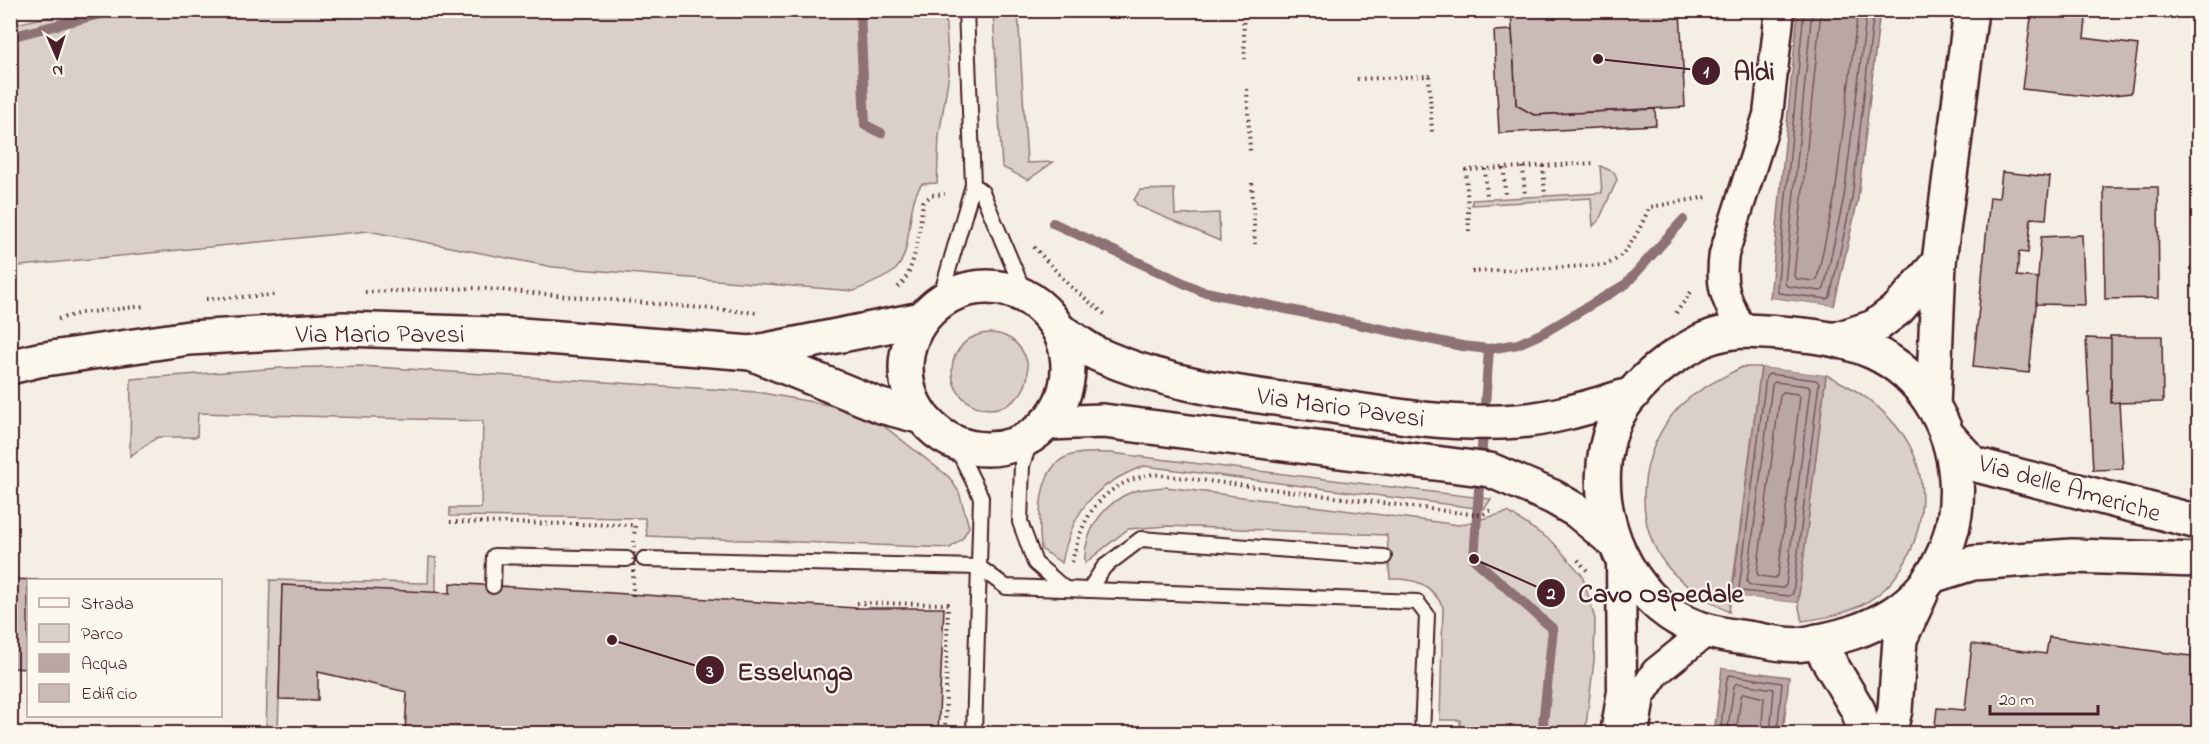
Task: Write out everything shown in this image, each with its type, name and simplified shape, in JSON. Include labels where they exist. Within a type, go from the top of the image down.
[{"type":"main road","points":[[1933,406],[1939,262],[1971,10]]},
{"type":"main road","points":[[1837,339],[1875,327],[1899,308],[1939,262]]},
{"type":"main road","points":[[982,287],[1005,288],[1026,297],[1045,311],[1059,330],[1067,353],[1068,378],[1060,402],[1040,429],[1003,447],[970,447],[954,442],[922,417],[910,393],[905,368],[910,342],[931,310],[959,291],[982,287]]},
{"type":"main road","name":"Via Mario Pavesi","points":[[751,353],[931,310]]},
{"type":"main road","name":"Via Mario Pavesi","points":[[10,367],[38,360],[189,338],[344,329],[521,335],[751,353],[881,406],[922,417]]},
{"type":"main road","name":"Via Mario Pavesi","points":[[1059,330],[1097,354],[1153,373],[1210,388],[1407,417],[1489,422],[1560,415],[1633,394]]},
{"type":"main road","points":[[1889,734],[1895,710],[1900,639],[1948,544],[1957,510],[1957,474],[1950,438],[1933,406],[1907,376],[1875,353],[1837,339],[1754,331],[1712,333],[1656,369],[1633,394],[1614,422],[1606,452],[1604,484],[1617,549],[1642,589],[1671,615],[1717,633],[1808,643],[1859,633],[1896,612],[1929,579]]},
{"type":"main road","name":"Via Mario Pavesi","points":[[1040,429],[1103,421],[1478,469],[1553,497],[1577,511],[1617,549]]},
{"type":"main road","name":"Via delle Americhe","points":[[1950,438],[1973,464],[2199,522]]},
{"type":"main road","name":"Via delle Americhe","points":[[1929,579],[1973,563],[2072,556],[2199,560]]},
{"type":"main road","points":[[1808,643],[1858,710],[1865,734]]},
{"type":"street","points":[[1754,331],[1723,291],[1721,275],[1724,254],[1768,115],[1780,10]]},
{"type":"street","points":[[1615,734],[1623,691],[1617,549]]},
{"type":"street","points":[[1635,734],[1640,696],[1656,672],[1717,633]]},
{"type":"lane","points":[[931,310],[973,185],[966,10]]},
{"type":"lane","points":[[973,185],[982,192],[1026,297]]},
{"type":"lane","points":[[1040,429],[1022,465],[1020,522],[1035,563],[1065,589]]},
{"type":"lane","points":[[954,442],[981,497],[974,734]]},
{"type":"lane","points":[[1089,590],[1104,567],[1141,539],[1384,557]]},
{"type":"lane","points":[[494,586],[494,556],[627,559]]},
{"type":"lane","points":[[644,559],[979,567],[1006,587],[1417,602],[1427,615],[1422,734]]},
{"type":"path","points":[[1243,10],[1245,59]]},
{"type":"path","points":[[1357,80],[1429,76],[1432,132]]},
{"type":"path","points":[[1247,89],[1250,151]]},
{"type":"path","points":[[1469,231],[1466,170],[1596,163]]},
{"type":"path","points":[[1543,166],[1545,196]]},
{"type":"path","points":[[1523,167],[1525,197]]},
{"type":"path","points":[[1504,168],[1505,198]]},
{"type":"path","points":[[1485,169],[1487,199]]},
{"type":"path","points":[[1252,183],[1255,244]]},
{"type":"path","points":[[896,288],[904,282],[916,247],[923,202],[932,195]]},
{"type":"path","points":[[1472,272],[1605,265],[1616,261],[1626,250],[1650,207],[1717,196]]},
{"type":"path","points":[[1033,245],[1070,286],[1112,320]]},
{"type":"path","points":[[1675,314],[1690,297],[1693,286]]},
{"type":"path","points":[[358,292],[477,288],[764,314]]},
{"type":"path","points":[[204,299],[286,294]]},
{"type":"path","points":[[51,321],[81,313],[148,306]]},
{"type":"path","points":[[1071,565],[1079,531],[1100,499],[1137,477],[1153,474],[1482,515],[1489,513],[1496,506]]},
{"type":"path","points":[[450,522],[634,525]]},
{"type":"path","points":[[633,596],[634,541]]},
{"type":"path","points":[[1576,558],[1589,574],[1592,585]]},
{"type":"path","points":[[856,608],[856,603],[948,604],[945,734]]},
{"type":"green space","points":[[74,11],[945,11],[949,74],[939,136],[937,183],[922,184],[916,193],[907,242],[900,264],[889,275],[854,291],[553,267],[368,231],[11,267],[11,25]]},
{"type":"green space","points":[[993,11],[1018,11],[1027,163],[1053,162],[1028,180],[1002,167]]},
{"type":"green space","points":[[1600,166],[1614,172],[1617,180],[1599,220],[1593,226],[1591,198],[1472,205],[1472,200],[1602,193]]},
{"type":"green space","points":[[1174,189],[1175,215],[1219,213],[1220,241],[1138,206],[1134,200],[1140,190]]},
{"type":"green space","points":[[990,333],[1004,336],[1017,344],[1025,357],[1028,371],[1025,385],[1017,398],[1004,406],[990,409],[976,406],[963,398],[955,385],[952,371],[955,357],[963,344],[976,336]]},
{"type":"green space","points":[[361,366],[757,392],[840,407],[885,427],[949,477],[959,492],[969,527],[962,539],[950,548],[647,536],[645,518],[450,516],[450,508],[481,508],[483,421],[198,413],[197,437],[158,437],[130,456],[131,379],[279,368]]},
{"type":"green space","points":[[1742,367],[1761,367],[1729,612],[1686,585],[1659,555],[1650,534],[1645,512],[1644,489],[1655,444],[1666,424],[1680,406],[1701,390]]},
{"type":"green space","points":[[1826,375],[1849,386],[1869,400],[1904,436],[1915,456],[1922,503],[1911,549],[1900,570],[1885,588],[1867,602],[1851,610],[1802,621],[1798,603]]},
{"type":"green space","points":[[1111,453],[1491,499],[1484,509],[1144,466],[1111,482],[1088,502],[1072,529],[1062,563],[1041,549],[1041,500],[1048,475],[1055,465],[1069,456]]},
{"type":"green space","points":[[1166,487],[1459,525],[1508,512],[1553,542],[1582,575],[1595,619],[1594,661],[1585,733],[1460,733],[1460,720],[1440,720],[1443,607],[1433,593],[1422,584],[1415,581],[1390,579],[1387,535],[1167,526],[1128,529],[1085,563],[1085,551],[1092,529],[1105,510],[1123,496],[1134,491]]},
{"type":"green space","points":[[429,557],[436,558],[436,593],[282,585],[278,733],[266,734],[270,580],[428,583]]},
{"type":"water","points":[[1798,11],[1880,11],[1858,199],[1834,306],[1770,298]]},
{"type":"water","points":[[1761,367],[1826,375],[1798,603],[1732,596]]},
{"type":"water","points":[[1722,668],[1789,677],[1783,733],[1714,734]]},
{"type":"pier","points":[[1770,298],[1834,306],[1834,309],[1770,301]]},
{"type":"pier","points":[[1761,364],[1826,372],[1826,375],[1761,367]]},
{"type":"pier","points":[[1732,596],[1798,603],[1798,606],[1731,599]]},
{"type":"pier","points":[[1723,665],[1790,674],[1792,675],[1722,668]]},
{"type":"building","points":[[1511,10],[1680,10],[1685,107],[1534,115],[1516,105]]},
{"type":"building","points":[[2032,10],[2087,10],[2084,38],[2138,45],[2131,93],[2095,97],[2022,89]]},
{"type":"building","points":[[1512,30],[1516,105],[1534,115],[1655,109],[1656,125],[1499,133],[1494,31]]},
{"type":"building","points":[[2002,172],[2050,177],[2046,219],[2031,218],[2028,253],[2019,252],[2017,276],[2039,278],[2029,373],[1973,367],[1990,197],[1999,198]]},
{"type":"building","points":[[2104,187],[2158,187],[2159,298],[2105,299]]},
{"type":"building","points":[[2082,235],[2085,305],[2036,304],[2041,237]]},
{"type":"building","points":[[2110,336],[2162,336],[2163,402],[2111,403]]},
{"type":"building","points":[[2086,338],[2111,339],[2111,403],[2119,402],[2123,469],[2093,470]]},
{"type":"building","points":[[10,579],[27,580],[27,669],[10,668]]},
{"type":"building","points":[[450,583],[856,608],[944,608],[938,734],[405,734],[407,692],[318,672],[318,700],[279,699],[282,585],[450,593]]},
{"type":"building","points":[[2049,637],[2198,657],[2196,734],[1934,734],[1937,708],[1965,710],[1972,644],[2046,654]]},
{"type":"waterway","points":[[10,37],[116,10]]},
{"type":"waterway","points":[[860,10],[865,125],[881,133]]},
{"type":"waterway","points":[[1053,223],[1201,291],[1462,346],[1489,349],[1518,344],[1545,332],[1626,284],[1683,220]]},
{"type":"waterway","points":[[1489,349],[1474,559],[1553,629],[1542,734]]},
{"type":"place","name":"Aldi","points":[[1598,59]]},
{"type":"place","name":"Cavo Ospedale","points":[[1474,559]]},
{"type":"place","name":"Esselunga","points":[[612,640]]}]
